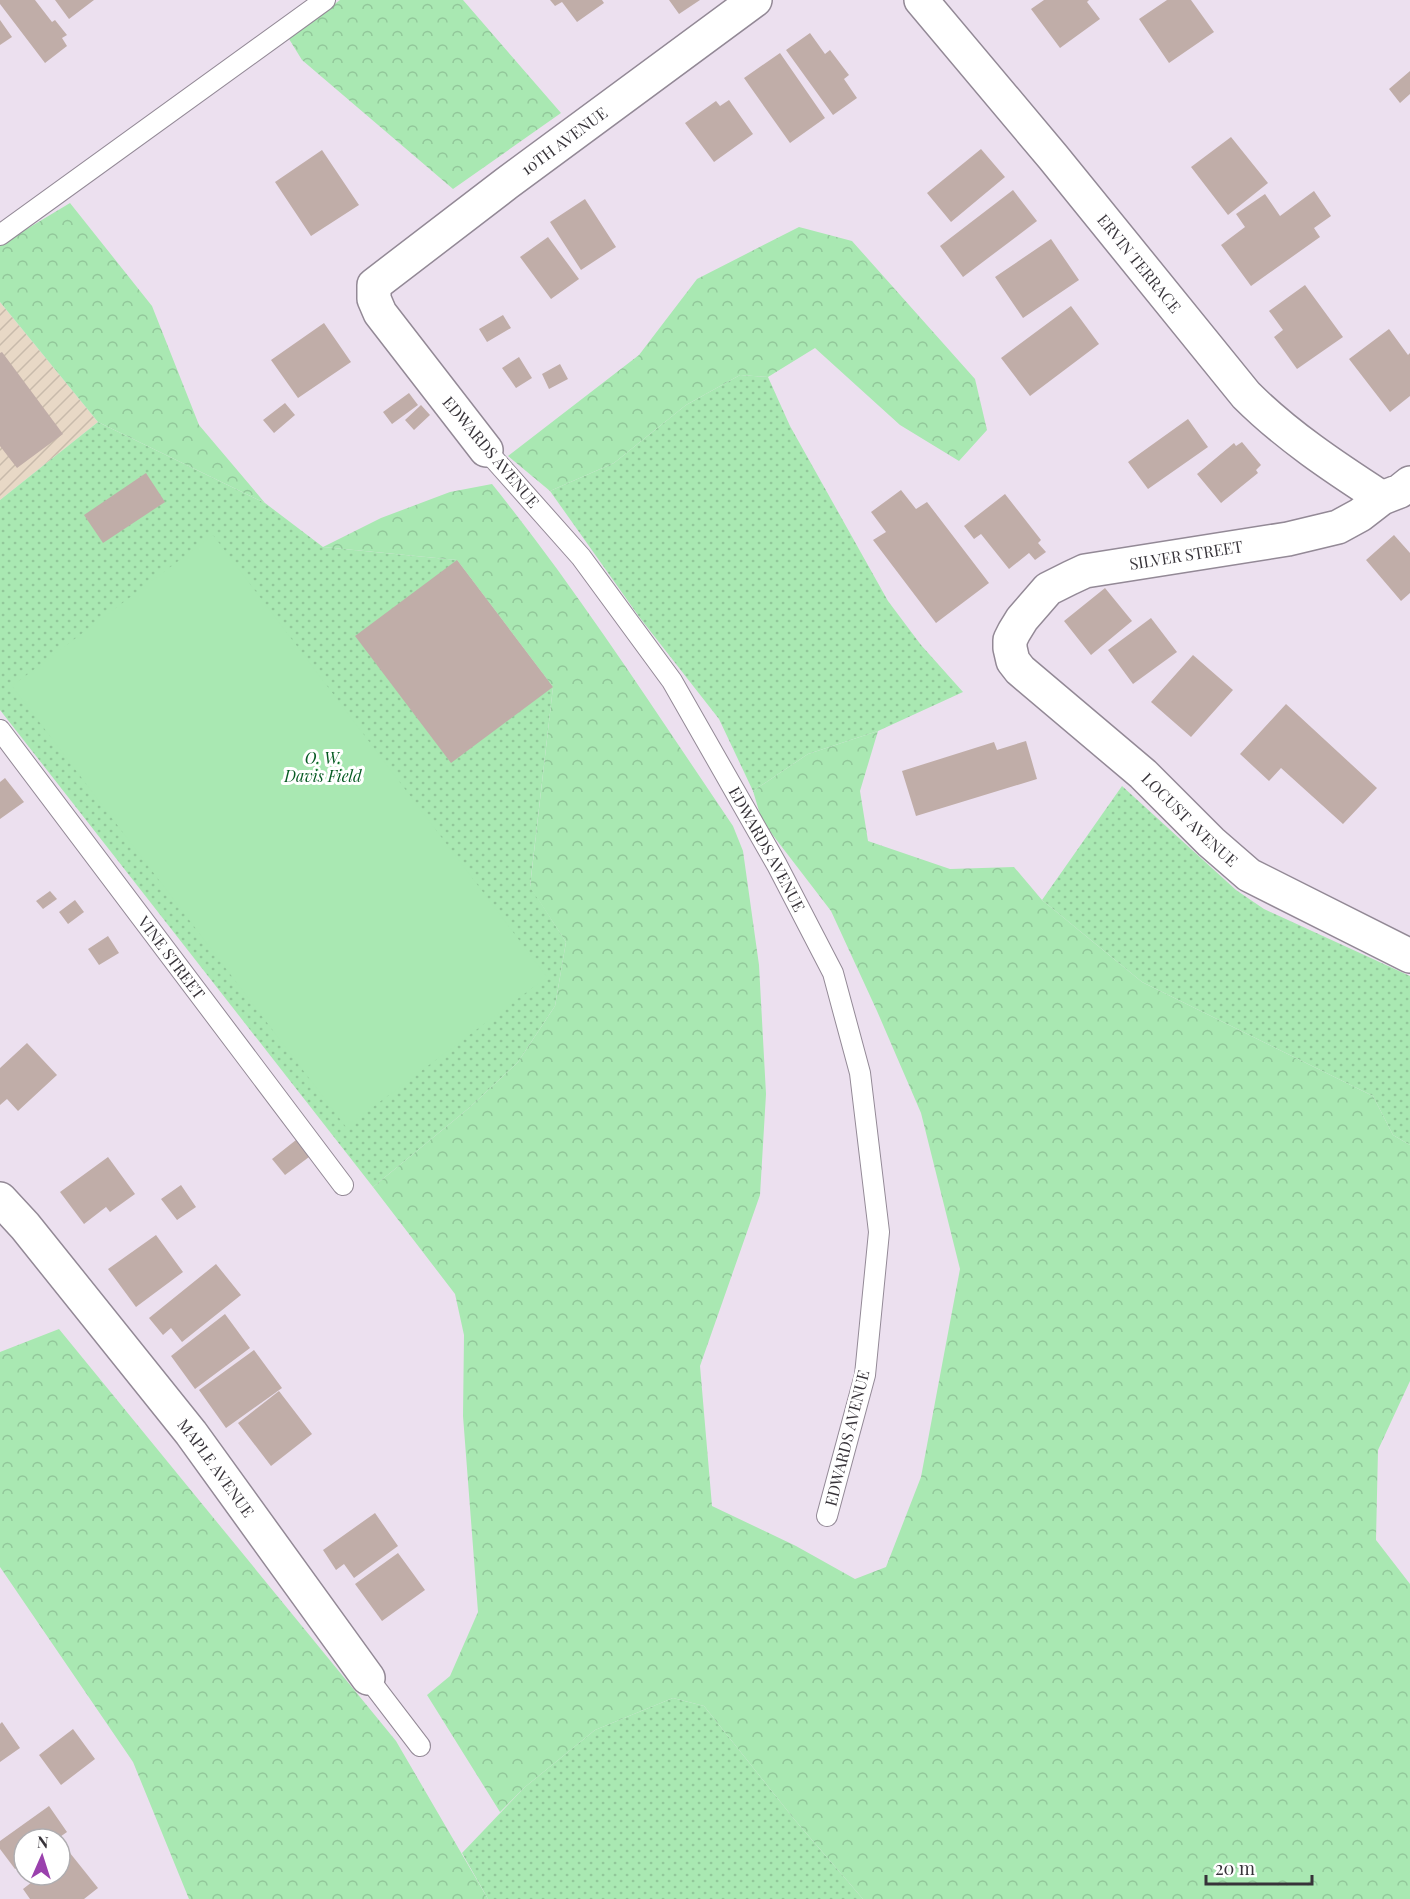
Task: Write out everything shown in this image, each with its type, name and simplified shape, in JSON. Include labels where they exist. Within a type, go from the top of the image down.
[{"type":"street","name":"10TH AVENUE","points":[[374,285],[507,183],[755,0]]},
{"type":"street","name":"ERVIN TERRACE","points":[[921,0],[1091,203],[1246,394],[1270,419],[1325,461],[1396,491]]},
{"type":"street","name":"EDWARDS AVENUE","points":[[374,285],[374,299],[380,313],[486,450]]},
{"type":"street","name":"SILVER STREET","points":[[1010,640],[1022,619],[1048,590],[1085,571],[1288,539],[1338,527],[1396,491]]},
{"type":"street","name":"LOCUST AVENUE","points":[[1010,640],[1013,661],[1020,670],[1143,774],[1210,842],[1249,876],[1410,956]]},
{"type":"street","name":"MAPLE AVENUE","points":[[0,1199],[25,1226],[191,1433],[368,1678]]},
{"type":"lane","points":[[0,236],[325,0]]},
{"type":"lane","name":"EDWARDS AVENUE","points":[[486,450],[581,557],[672,681],[777,865],[833,973],[860,1074],[879,1232],[865,1375],[827,1516]]},
{"type":"lane","name":"VINE STREET","points":[[0,730],[343,1185]]},
{"type":"lane","name":"MAPLE AVENUE","points":[[368,1678],[420,1746]]},
{"type":"shaded area","points":[[0,302],[98,422],[0,500]]},
{"type":"green space","points":[[340,0],[463,0],[561,113],[453,189],[302,60],[289,39]]},
{"type":"green space","points":[[70,203],[152,306],[199,425],[265,503],[98,422],[0,302],[0,245]]},
{"type":"green space","points":[[799,227],[852,241],[975,379],[987,430],[959,461],[900,425],[815,348],[768,377],[740,375],[686,405],[614,463],[550,491],[508,456],[639,355],[697,279]]},
{"type":"green space","points":[[740,375],[768,377],[790,426],[888,601],[921,645],[963,692],[878,731],[808,754],[753,791],[719,719],[640,618],[550,491],[614,463],[686,405]]},
{"type":"green space","name":"O. W. Davis Field","points":[[98,422],[265,503],[323,547],[457,560],[553,687],[530,886],[566,942],[555,1006],[518,1062],[469,1108],[373,1187],[0,710],[0,500]]},
{"type":"green space","points":[[492,484],[616,652],[733,826],[743,851],[759,965],[766,1094],[760,1195],[700,1366],[712,1506],[796,1546],[855,1579],[886,1567],[921,1477],[960,1269],[921,1113],[877,1011],[831,911],[762,821],[753,791],[808,754],[878,731],[860,791],[868,841],[950,869],[1014,867],[1042,900],[1142,982],[1373,1096],[1393,1135],[1410,1145],[1410,1381],[1378,1450],[1376,1540],[1410,1584],[1410,1899],[863,1899],[794,1819],[704,1706],[673,1698],[595,1730],[525,1787],[500,1812],[427,1695],[450,1676],[478,1612],[463,1416],[464,1335],[455,1294],[373,1187],[469,1108],[518,1062],[555,1006],[566,942],[530,887],[553,687],[457,560],[323,547],[381,518],[450,492]]},
{"type":"green space","points":[[213,535],[547,977],[346,1127],[12,686]]},
{"type":"green space","points":[[1122,786],[1236,890],[1264,909],[1410,976],[1410,1145],[1393,1135],[1373,1096],[1142,982],[1042,900]]},
{"type":"green space","points":[[59,1329],[396,1741],[488,1899],[189,1899],[133,1762],[0,1567],[0,1352]]},
{"type":"green space","points":[[673,1698],[704,1706],[794,1819],[863,1899],[488,1899],[462,1853],[525,1787],[595,1730]]},
{"type":"building","points":[[0,0],[35,0],[52,22],[55,20],[67,35],[62,38],[67,46],[45,63],[0,4]]},
{"type":"building","points":[[55,0],[94,0],[69,19]]},
{"type":"building","points":[[550,0],[602,0],[604,3],[577,22],[562,2],[555,6]]},
{"type":"building","points":[[669,0],[700,0],[679,14]]},
{"type":"building","points":[[1044,0],[1089,0],[1087,2],[1100,19],[1060,48],[1031,9]]},
{"type":"building","points":[[1167,0],[1191,0],[1214,32],[1169,63],[1139,19]]},
{"type":"building","points":[[0,20],[12,37],[0,45]]},
{"type":"building","points":[[810,33],[825,54],[830,50],[849,75],[844,79],[857,98],[833,115],[786,50]]},
{"type":"building","points":[[780,53],[825,118],[790,143],[744,78]]},
{"type":"building","points":[[1410,71],[1410,94],[1400,103],[1389,89]]},
{"type":"building","points":[[729,100],[753,134],[714,162],[685,123],[716,101],[720,106]]},
{"type":"building","points":[[1231,137],[1268,183],[1228,215],[1191,167]]},
{"type":"building","points":[[981,149],[1005,177],[951,222],[927,193]]},
{"type":"building","points":[[322,150],[359,205],[311,236],[275,182]]},
{"type":"building","points":[[1013,190],[1037,221],[963,277],[940,246]]},
{"type":"building","points":[[1314,191],[1331,216],[1314,228],[1320,237],[1251,286],[1221,245],[1245,227],[1236,214],[1265,194],[1280,216]]},
{"type":"building","points":[[585,199],[616,247],[581,270],[550,222]]},
{"type":"building","points":[[548,237],[579,279],[551,299],[520,257]]},
{"type":"building","points":[[1051,239],[1079,280],[1023,318],[995,277]]},
{"type":"building","points":[[1305,285],[1343,337],[1297,369],[1274,337],[1283,330],[1269,311]]},
{"type":"building","points":[[1071,306],[1099,344],[1030,396],[1001,358]]},
{"type":"building","points":[[503,315],[511,328],[487,342],[479,329]]},
{"type":"building","points":[[324,323],[351,362],[298,398],[271,360]]},
{"type":"building","points":[[1389,329],[1408,355],[1410,353],[1410,396],[1390,412],[1349,359]]},
{"type":"building","points":[[2,352],[63,434],[17,468],[0,446],[0,353]]},
{"type":"building","points":[[519,357],[532,378],[516,388],[502,368]]},
{"type":"building","points":[[560,364],[568,379],[549,389],[542,374]]},
{"type":"building","points":[[409,393],[418,405],[392,424],[383,412]]},
{"type":"building","points":[[285,403],[295,415],[274,433],[263,420]]},
{"type":"building","points":[[421,405],[430,415],[414,430],[405,420]]},
{"type":"building","points":[[1188,419],[1208,447],[1148,489],[1128,462]]},
{"type":"building","points":[[1242,442],[1261,465],[1256,470],[1258,473],[1221,503],[1197,474],[1234,443],[1236,446]]},
{"type":"building","points":[[146,473],[165,502],[103,543],[84,515]]},
{"type":"building","points":[[901,490],[916,509],[927,502],[989,583],[936,623],[873,540],[886,532],[871,512]]},
{"type":"building","points":[[1005,494],[1041,540],[1038,543],[1046,552],[1035,560],[1029,553],[1009,569],[981,534],[974,539],[964,526]]},
{"type":"building","points":[[1394,535],[1410,553],[1410,593],[1401,601],[1366,560]]},
{"type":"building","points":[[457,560],[553,687],[451,763],[355,636]]},
{"type":"building","points":[[1105,588],[1132,621],[1091,655],[1064,621]]},
{"type":"building","points":[[1151,618],[1177,652],[1133,684],[1108,650]]},
{"type":"building","points":[[1193,655],[1233,690],[1191,737],[1151,702]]},
{"type":"building","points":[[1286,704],[1377,788],[1343,824],[1281,768],[1269,781],[1240,754]]},
{"type":"building","points":[[1026,741],[1037,779],[916,816],[902,771],[994,742],[997,750]]},
{"type":"building","points":[[5,778],[24,802],[0,819],[0,782]]},
{"type":"building","points":[[50,891],[57,899],[43,909],[36,901]]},
{"type":"building","points":[[75,900],[84,912],[68,924],[59,912]]},
{"type":"building","points":[[108,936],[119,953],[99,965],[88,949]]},
{"type":"building","points":[[27,1043],[57,1075],[18,1111],[7,1099],[0,1105],[0,1068]]},
{"type":"building","points":[[296,1140],[309,1157],[285,1175],[272,1159]]},
{"type":"building","points":[[108,1157],[135,1194],[110,1212],[106,1207],[84,1224],[60,1192]]},
{"type":"building","points":[[181,1185],[196,1207],[177,1220],[161,1199]]},
{"type":"building","points":[[156,1235],[183,1272],[136,1307],[108,1269]]},
{"type":"building","points":[[216,1264],[241,1295],[182,1342],[171,1328],[163,1335],[149,1318]]},
{"type":"building","points":[[225,1314],[250,1348],[195,1389],[171,1356]]},
{"type":"building","points":[[254,1350],[282,1388],[226,1428],[199,1390]]},
{"type":"building","points":[[279,1391],[312,1434],[271,1466],[238,1423]]},
{"type":"building","points":[[375,1513],[398,1546],[354,1578],[344,1564],[336,1570],[323,1550]]},
{"type":"building","points":[[398,1553],[425,1590],[382,1621],[355,1584]]},
{"type":"building","points":[[2,1722],[20,1748],[0,1762],[0,1724]]},
{"type":"building","points":[[73,1729],[95,1759],[61,1785],[39,1755]]},
{"type":"building","points":[[49,1806],[64,1827],[20,1827]]},
{"type":"building","points":[[12,1832],[12,1865],[0,1849],[0,1841]]},
{"type":"building","points":[[72,1856],[98,1888],[84,1899],[30,1899],[23,1889],[26,1887],[72,1887]]}]
